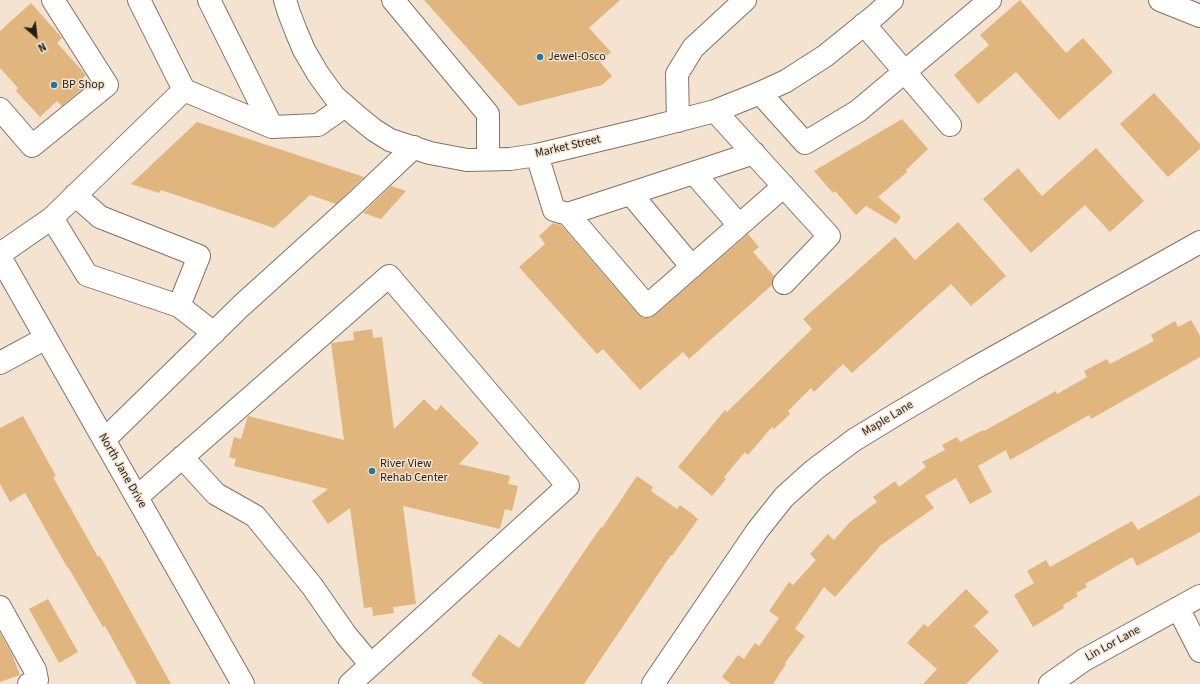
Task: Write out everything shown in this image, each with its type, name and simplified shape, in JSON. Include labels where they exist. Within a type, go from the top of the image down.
[{"type":"street","points":[[0,108],[32,146],[107,85],[53,0]]},
{"type":"street","points":[[139,0],[184,90],[272,127],[318,125],[346,106]]},
{"type":"street","points":[[209,0],[272,127]]},
{"type":"street","name":"Market Street","points":[[286,0],[289,13],[304,50],[318,74],[334,96],[374,130],[390,140],[430,153],[467,160],[510,159],[537,155],[715,111],[786,81],[825,56],[892,0]]},
{"type":"street","points":[[393,0],[488,114],[488,159]]},
{"type":"street","points":[[678,121],[677,74],[693,48],[746,0]]},
{"type":"street","points":[[760,93],[805,143],[858,111],[990,0]]},
{"type":"street","points":[[1160,0],[1200,16]]},
{"type":"street","points":[[864,24],[950,125]]},
{"type":"street","points":[[0,254],[52,218],[184,90]]},
{"type":"street","points":[[715,111],[829,236],[784,283]]},
{"type":"street","points":[[104,440],[241,306],[356,202],[414,147]]},
{"type":"street","points":[[568,214],[754,153]]},
{"type":"street","points":[[537,155],[554,210],[568,214],[647,306],[784,186]]},
{"type":"street","points":[[694,173],[739,225]]},
{"type":"street","points":[[631,194],[692,267]]},
{"type":"street","points":[[75,195],[100,217],[199,256],[179,306]]},
{"type":"street","points":[[52,218],[87,275],[179,306],[214,333]]},
{"type":"street","name":"Maple Lane","points":[[653,684],[756,531],[784,497],[814,470],[854,440],[901,411],[1200,242]]},
{"type":"street","name":"North Jane Drive","points":[[0,257],[243,684]]},
{"type":"street","points":[[137,497],[389,276],[568,486],[350,684]]},
{"type":"street","points":[[0,363],[46,338]]},
{"type":"street","points":[[182,457],[216,494],[255,516],[312,586],[346,635],[371,665]]},
{"type":"street","name":"Lin Lor Lane","points":[[1050,684],[1084,660],[1200,596]]},
{"type":"street","points":[[0,607],[35,670],[37,680],[29,684]]},
{"type":"street","points":[[1178,608],[1200,651]]},
{"type":"building","name":"Jewel-Osco","points":[[424,0],[620,0],[589,28],[611,52],[600,62],[612,76],[602,85],[519,106]]},
{"type":"building","points":[[1020,0],[1066,53],[1083,38],[1113,72],[1059,120],[1016,72],[978,104],[954,75],[989,45],[980,35]]},
{"type":"building","points":[[31,3],[62,38],[57,43],[86,75],[81,80],[86,86],[62,106],[57,101],[40,117],[16,91],[18,88],[0,68],[0,31]]},
{"type":"building","points":[[1154,93],[1200,144],[1200,149],[1168,177],[1120,124]]},
{"type":"building","points":[[902,119],[928,149],[906,170],[907,172],[878,197],[901,217],[896,224],[866,206],[856,215],[835,191],[833,193],[814,171]]},
{"type":"building","points":[[197,122],[364,177],[336,204],[310,195],[274,228],[161,190],[159,193],[131,184]]},
{"type":"building","points":[[1096,148],[1144,201],[1110,232],[1085,205],[1031,253],[983,199],[1018,168],[1042,196]]},
{"type":"building","points":[[391,186],[406,191],[381,219],[363,213]]},
{"type":"building","points":[[958,222],[1006,276],[971,306],[951,284],[852,373],[843,364],[814,392],[811,388],[788,411],[790,414],[774,429],[772,427],[748,455],[745,452],[724,477],[726,479],[712,496],[678,467],[725,410],[727,412],[812,329],[803,319],[895,237],[915,260]]},
{"type":"building","points":[[553,223],[561,225],[643,318],[650,318],[655,315],[748,234],[759,247],[753,252],[774,276],[772,285],[689,359],[683,352],[640,390],[603,349],[597,354],[519,267],[545,244],[539,236]]},
{"type":"building","points":[[1191,320],[1200,336],[1200,357],[1091,419],[1089,415],[1010,460],[1006,450],[978,466],[992,492],[970,504],[956,478],[925,496],[934,508],[881,545],[835,597],[824,587],[795,629],[805,636],[785,663],[786,664],[773,684],[731,684],[722,677],[738,655],[744,659],[755,643],[759,646],[779,618],[769,611],[789,582],[793,585],[816,560],[810,554],[828,534],[834,540],[850,522],[877,502],[873,497],[895,481],[899,487],[926,467],[922,462],[945,450],[942,445],[957,437],[960,442],[983,430],[984,431],[1056,391],[1057,394],[1087,377],[1084,371],[1107,359],[1110,364],[1154,341],[1151,335],[1175,321],[1178,327]]},
{"type":"building","name":"River View Rehab Center","points":[[372,329],[373,338],[382,337],[394,429],[424,399],[436,411],[441,405],[479,443],[459,464],[510,476],[508,484],[518,486],[512,511],[505,509],[500,529],[403,506],[416,604],[393,607],[394,613],[373,616],[372,607],[364,608],[350,508],[328,524],[312,501],[328,489],[234,466],[236,459],[229,457],[234,437],[241,439],[248,416],[344,440],[331,343],[354,340],[353,332]]},
{"type":"building","points":[[23,416],[56,476],[53,477],[98,557],[100,556],[171,684],[137,684],[105,626],[103,627],[25,493],[10,502],[0,484],[0,428]]},
{"type":"building","points":[[637,476],[653,487],[651,491],[677,509],[680,505],[698,519],[672,556],[671,555],[584,684],[484,684],[471,675],[499,634],[519,648]]},
{"type":"building","points":[[1200,495],[1200,532],[1137,566],[1132,557],[1085,584],[1087,587],[1076,593],[1078,596],[1063,605],[1064,608],[1033,627],[1014,595],[1034,583],[1027,571],[1046,560],[1050,567],[1132,521],[1138,530]]},
{"type":"building","points":[[966,589],[989,612],[974,626],[999,651],[966,684],[923,684],[937,669],[907,643],[924,624],[928,627]]},
{"type":"building","points":[[48,599],[78,652],[59,663],[29,609]]},
{"type":"building","points":[[0,633],[12,654],[20,675],[0,682]]},
{"type":"place","name":"Jewel-Osco","points":[[540,57]]},
{"type":"place","name":"BP Shop","points":[[54,85]]},
{"type":"place","name":"River View Rehab Center","points":[[372,471]]}]
